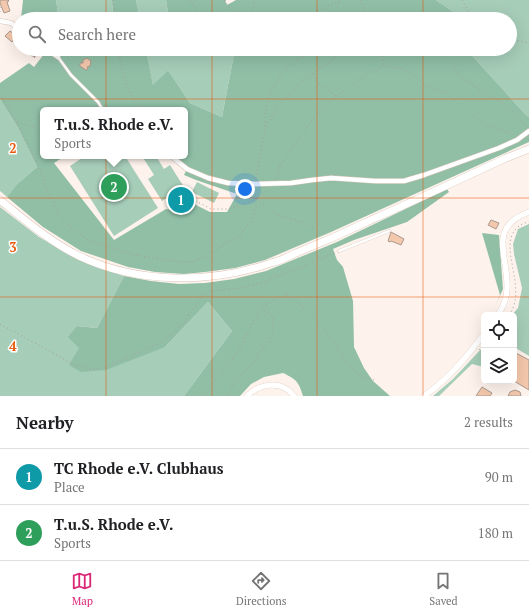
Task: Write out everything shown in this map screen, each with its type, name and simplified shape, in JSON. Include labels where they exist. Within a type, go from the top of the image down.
[{"type":"main road","points":[[0,200],[40,231],[79,256],[128,272],[179,278],[204,277],[234,273],[272,263],[345,232],[506,158],[529,149]]},
{"type":"street","points":[[0,21],[12,24]]},
{"type":"street","points":[[175,159],[188,169],[208,178],[228,183],[275,184],[331,178],[374,181],[404,181],[499,148],[517,140],[529,130]]},
{"type":"street","points":[[500,312],[504,304],[508,288],[502,250],[503,236],[508,225],[514,219],[529,212]]},
{"type":"street","points":[[424,396],[453,371],[481,338]]},
{"type":"street","points":[[247,396],[256,389],[271,385],[283,388],[294,396]]},
{"type":"lane","points":[[58,57],[101,107]]},
{"type":"lane","points":[[339,251],[389,232]]},
{"type":"path","points":[[114,0],[115,12]]},
{"type":"path","points":[[190,0],[196,12]]},
{"type":"path","points":[[225,0],[227,5],[236,12]]},
{"type":"path","points":[[253,12],[254,0]]},
{"type":"path","points":[[361,0],[365,12]]},
{"type":"path","points":[[462,0],[469,12]]},
{"type":"path","points":[[317,12],[340,1]]},
{"type":"path","points":[[336,12],[340,1]]},
{"type":"path","points":[[0,7],[0,16]]},
{"type":"path","points":[[517,40],[529,43]]},
{"type":"path","points":[[119,56],[124,78],[137,107]]},
{"type":"path","points":[[0,94],[39,166],[48,192],[59,215],[73,230],[90,241],[135,255],[174,261],[194,262],[241,234],[250,222],[256,208],[256,174],[265,128],[269,96],[283,72],[291,64],[306,56]]},
{"type":"path","points":[[265,128],[281,101],[302,81],[332,61],[336,56]]},
{"type":"path","points":[[382,56],[384,66]]},
{"type":"path","points":[[443,56],[470,84],[481,92],[509,107],[529,130]]},
{"type":"path","points":[[192,199],[211,209],[227,209],[242,205],[256,198],[275,184],[280,166],[314,117],[342,92],[368,74],[384,66],[400,68],[413,75],[424,84],[446,93],[487,126],[512,134],[517,140]]},
{"type":"path","points":[[312,74],[318,83],[336,97]]},
{"type":"path","points":[[16,122],[40,129]]},
{"type":"path","points":[[256,198],[277,216],[304,222],[313,229]]},
{"type":"path","points":[[511,312],[515,305],[517,293],[517,284],[511,252],[512,237],[517,228],[529,222]]},
{"type":"path","points":[[0,324],[73,364],[85,368],[100,369],[128,358],[157,344],[173,334],[184,322],[203,295],[210,291],[239,288],[264,282],[339,251]]},
{"type":"path","points":[[202,396],[231,362],[242,345],[260,309],[277,298],[288,295],[312,314],[356,374],[374,380]]},
{"type":"path","points":[[227,396],[234,384],[270,339],[273,331],[273,318],[267,312],[260,309]]},
{"type":"green space","points":[[23,0],[56,0],[58,12],[22,12]]},
{"type":"green space","points":[[56,0],[112,0],[113,12],[58,12]]},
{"type":"green space","points":[[112,0],[136,0],[139,12],[113,12]]},
{"type":"green space","points":[[136,0],[166,0],[168,12],[139,12]]},
{"type":"green space","points":[[166,0],[225,0],[227,5],[236,0],[436,0],[454,12],[168,12]]},
{"type":"green space","points":[[436,0],[529,0],[529,117],[473,56],[517,56],[517,12],[454,12]]},
{"type":"green space","points":[[43,56],[147,56],[153,85],[168,70],[190,103],[222,117],[234,56],[473,56],[529,117],[529,142],[331,232],[265,260],[235,268],[205,272],[184,274],[155,272],[128,267],[81,251],[43,227],[7,197],[16,185],[37,167],[18,128],[0,99],[0,83],[29,63],[34,67]],"holes":[[[40,107],[188,107],[188,159],[179,159],[188,167],[184,175],[237,194],[227,212],[210,212],[188,201],[182,212],[166,209],[114,240],[54,163],[60,159],[40,159]]]},
{"type":"green space","points":[[147,56],[234,56],[222,117],[190,103],[168,70],[153,86]]},
{"type":"green space","points":[[0,99],[18,128],[37,167],[16,185],[7,197],[0,191]]},
{"type":"green space","points":[[80,159],[127,159],[158,208],[114,236],[70,166]]},
{"type":"green space","points":[[144,159],[158,159],[164,169],[170,165],[184,187],[162,201],[148,179],[154,175]]},
{"type":"green space","points":[[197,182],[219,193],[214,203],[192,192]]},
{"type":"green space","points":[[447,189],[449,192],[407,222],[354,240],[333,249],[337,260],[343,267],[353,301],[354,347],[364,368],[373,381],[390,396],[303,396],[300,387],[296,382],[291,377],[283,373],[264,377],[251,384],[240,396],[184,396],[232,331],[208,302],[165,347],[106,370],[81,372],[69,365],[79,348],[68,337],[77,326],[97,328],[124,276],[179,284],[205,283],[234,279],[266,271],[337,242]]},
{"type":"green space","points":[[0,207],[39,237],[79,260],[124,276],[97,328],[77,326],[69,337],[80,348],[165,347],[208,302],[232,331],[184,396],[0,396]]},
{"type":"green space","points":[[529,224],[529,356],[517,349],[517,312],[515,312],[518,308],[522,288],[513,244],[518,229]]},
{"type":"green space","points":[[482,233],[499,235],[503,289],[495,307],[500,295]]},
{"type":"green space","points":[[481,349],[481,366],[472,364],[439,396],[433,396],[453,379]]},
{"type":"building","points":[[0,0],[9,1],[7,2],[10,11],[4,13]]},
{"type":"building","points":[[10,31],[12,32],[12,42],[5,36]]},
{"type":"building","points":[[87,58],[91,61],[90,66],[87,67],[88,69],[86,70],[80,66],[80,63],[83,63],[83,60]]},
{"type":"building","points":[[183,194],[186,199],[176,205],[176,199]]},
{"type":"building","points":[[491,220],[499,223],[496,229],[488,225]]},
{"type":"building","points":[[391,232],[404,239],[401,245],[388,241]]},
{"type":"building","points":[[517,354],[529,360],[529,390],[517,383]]},
{"type":"building","points":[[482,387],[492,393],[490,396],[476,396]]},
{"type":"building","points":[[515,390],[520,392],[521,396],[508,396],[510,392]]},
{"type":"place","name":"T.u.S. Rhode e.V.","points":[[114,187]]},
{"type":"place","name":"TC Rhode e.V. Clubhaus","points":[[181,200]]}]
